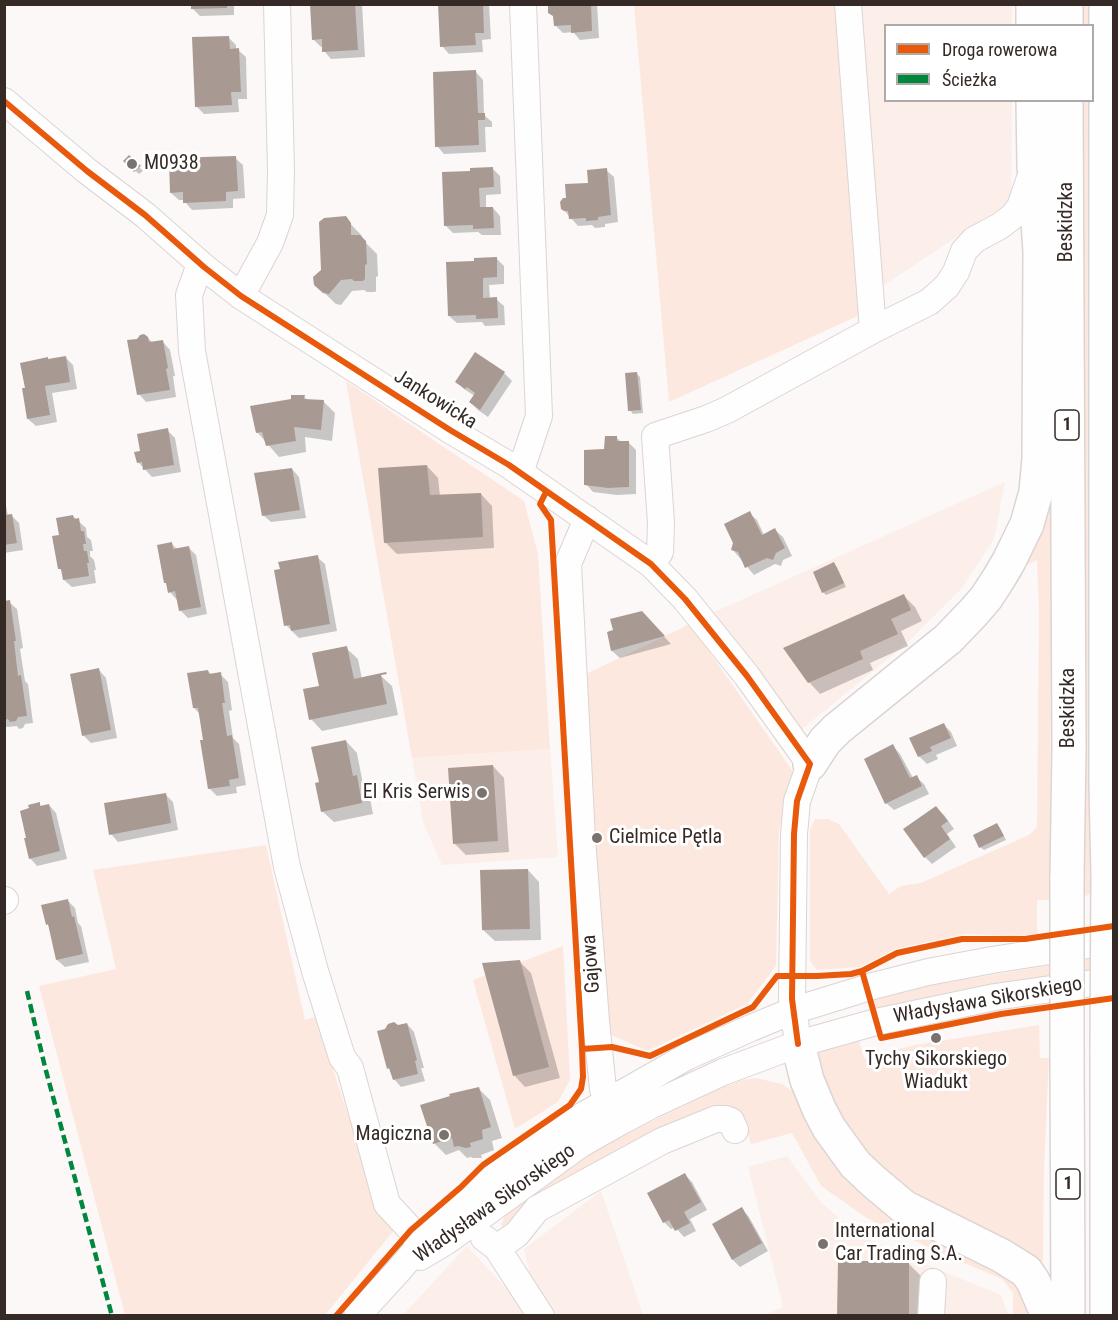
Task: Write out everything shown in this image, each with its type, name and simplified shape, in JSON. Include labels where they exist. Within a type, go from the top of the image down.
[{"type":"main road","points":[[1033,4],[1033,24]]},
{"type":"main road","points":[[1066,4],[1066,24]]},
{"type":"main road","name":"Beskidzka","points":[[1106,4],[1107,1316]]},
{"type":"main road","points":[[810,764],[825,741],[837,729],[948,639],[973,613],[999,578],[1027,524],[1036,492],[1039,459],[1040,250],[1034,166],[1034,102]]},
{"type":"main road","name":"Beskidzka","points":[[1066,102],[1069,737],[1068,1316]]},
{"type":"main road","points":[[1107,139],[1113,184]]},
{"type":"main road","points":[[798,1044],[807,1080],[819,1109],[829,1128],[855,1164],[904,1207],[1002,1256],[1026,1271],[1033,1281],[1048,1316]]},
{"type":"street","points":[[241,296],[270,243],[280,215],[277,4]]},
{"type":"street","points":[[520,473],[538,416],[523,4]]},
{"type":"street","points":[[848,4],[873,330]]},
{"type":"street","name":"Jankowicka","points":[[4,101],[241,296],[509,465],[651,564],[723,645],[810,764]]},
{"type":"street","points":[[651,564],[660,552],[661,524],[656,436],[727,410],[928,302],[947,286],[956,272],[964,251],[974,240],[1013,216],[1020,207],[1034,166]]},
{"type":"street","points":[[200,264],[189,295],[192,351],[287,867],[315,971],[342,1057],[350,1068],[387,1204],[411,1230],[420,1245]]},
{"type":"street","name":"Gajowa","points":[[587,519],[568,564],[586,884],[598,1048],[603,1089],[613,1112]]},
{"type":"street","points":[[798,1044],[792,1011],[795,820],[801,787],[810,764]]},
{"type":"street","name":"Władysława Sikorskiego","points":[[400,1269],[437,1225],[460,1218],[580,1144],[613,1112],[688,1056],[792,1011],[873,986],[928,972],[992,960],[1113,941]]},
{"type":"street","name":"Władysława Sikorskiego","points":[[613,1112],[798,1044],[876,1022],[994,997],[1113,980]]},
{"type":"street","points":[[497,1248],[517,1234],[537,1209],[662,1141],[716,1119],[731,1121],[735,1130]]},
{"type":"street","points":[[460,1218],[497,1248],[541,1316]]},
{"type":"street","name":"Władysława Sikorskiego","points":[[400,1269],[447,1241],[460,1218]]},
{"type":"street","points":[[357,1316],[400,1269]]},
{"type":"street","points":[[932,1316],[933,1282]]},
{"type":"shaded area","points":[[634,5],[840,5],[862,314],[669,402]]},
{"type":"shaded area","points":[[859,5],[1013,5],[1012,24],[884,24],[884,102],[1012,102],[1011,201],[878,289]]},
{"type":"shaded area","points":[[1079,5],[1094,5],[1094,24],[1079,24]]},
{"type":"shaded area","points":[[1053,102],[1050,900],[1037,900],[1038,934],[1016,936],[965,934],[895,949],[860,967],[817,970],[810,961],[810,829],[815,819],[828,819],[839,824],[889,894],[901,886],[921,883],[1029,835],[1037,827],[1039,612],[1037,560],[1027,565],[1023,561]]},
{"type":"shaded area","points":[[1079,102],[1094,102],[1093,893],[1085,896],[1080,893]]},
{"type":"shaded area","points":[[346,381],[524,501],[538,554],[550,749],[412,758]]},
{"type":"shaded area","points":[[1005,482],[994,539],[962,588],[905,645],[801,730],[712,613]]},
{"type":"shaded area","points":[[690,624],[794,773],[779,831],[776,966],[747,1004],[647,1051],[609,1034],[584,675]]},
{"type":"shaded area","points":[[550,749],[558,857],[442,865],[423,822],[412,758]]},
{"type":"shaded area","points":[[266,845],[305,1020],[322,1015],[339,1069],[333,1070],[375,1194],[395,1229],[325,1315],[125,1315],[39,986],[116,969],[93,870]]},
{"type":"shaded area","points":[[563,946],[570,1080],[558,1102],[515,1129],[473,980]]},
{"type":"shaded area","points":[[1113,955],[1113,968],[939,995],[873,1011],[870,1001],[936,984]]},
{"type":"shaded area","points":[[1039,1025],[1040,1058],[1049,1058],[1043,1262],[906,1195],[847,1135],[812,1054],[859,1041],[864,1058],[915,1045]]},
{"type":"shaded area","points":[[756,1078],[782,1084],[794,1092],[800,1102],[1017,1282],[1028,1315],[1013,1315],[1013,1293],[1002,1279],[940,1253],[867,1218],[821,1186],[792,1133],[751,1144],[744,1119],[736,1110],[503,1230],[501,1224],[512,1202],[575,1163],[623,1135],[724,1087],[742,1080]]},
{"type":"shaded area","name":"International Car Trading S.A.","points":[[787,1156],[821,1202],[854,1232],[905,1256],[1001,1295],[1008,1315],[765,1315],[783,1307],[748,1167]]},
{"type":"shaded area","points":[[601,1191],[643,1315],[539,1315],[524,1249]]},
{"type":"shaded area","points":[[467,1246],[531,1315],[402,1316]]},
{"type":"building","points":[[191,4],[227,4],[227,8],[191,9]]},
{"type":"building","points":[[310,4],[355,4],[358,50],[322,52],[322,39],[312,40]]},
{"type":"building","points":[[438,4],[483,4],[484,33],[475,33],[476,45],[440,47]]},
{"type":"building","points":[[548,4],[591,4],[592,31],[571,33],[571,25],[554,26],[553,16],[548,13]]},
{"type":"building","points":[[229,36],[230,49],[239,48],[241,92],[231,92],[232,105],[195,107],[192,37]]},
{"type":"building","points":[[476,70],[478,113],[485,113],[485,120],[478,120],[479,145],[435,147],[433,72]]},
{"type":"building","name":"M0938","points":[[129,155],[141,166],[134,172],[123,161]]},
{"type":"building","points":[[236,156],[238,191],[226,192],[226,201],[183,203],[183,192],[170,193],[169,158]]},
{"type":"building","points":[[493,167],[494,187],[479,188],[480,207],[493,207],[494,228],[473,229],[473,225],[444,226],[442,172]]},
{"type":"building","points":[[607,168],[611,215],[598,217],[598,220],[569,219],[568,211],[561,209],[560,202],[566,198],[565,184],[588,183],[587,170]]},
{"type":"building","points":[[346,216],[351,223],[351,235],[360,235],[366,241],[365,279],[363,281],[341,280],[329,294],[323,293],[314,285],[313,277],[321,270],[319,222],[324,218]]},
{"type":"building","points":[[497,257],[497,277],[483,278],[483,298],[497,297],[498,318],[476,319],[476,315],[448,316],[446,262]]},
{"type":"building","points":[[144,334],[148,337],[149,342],[163,340],[170,390],[137,395],[127,340],[137,339]]},
{"type":"building","points":[[475,352],[505,372],[480,410],[469,402],[475,393],[455,382]]},
{"type":"building","points":[[66,356],[70,382],[45,386],[50,415],[27,419],[22,388],[25,388],[20,363]]},
{"type":"building","points":[[637,372],[641,410],[628,411],[625,373]]},
{"type":"building","points":[[291,395],[305,395],[304,399],[324,400],[321,430],[294,427],[296,441],[266,446],[262,432],[256,433],[250,406],[291,399]]},
{"type":"building","points":[[168,428],[174,465],[143,470],[142,462],[137,463],[134,452],[140,451],[137,434]]},
{"type":"building","points":[[605,436],[617,436],[617,441],[629,441],[629,487],[608,488],[584,485],[584,450],[604,449]]},
{"type":"building","points":[[427,465],[430,495],[481,493],[483,537],[384,543],[378,468]]},
{"type":"building","points":[[292,468],[300,510],[262,516],[254,473]]},
{"type":"building","points":[[750,511],[762,535],[775,528],[785,548],[776,553],[773,560],[767,558],[745,568],[738,552],[731,550],[733,543],[724,524]]},
{"type":"building","points":[[12,514],[17,543],[4,545],[4,515]]},
{"type":"building","points":[[73,515],[74,519],[79,518],[81,531],[84,531],[86,544],[83,544],[84,551],[87,551],[89,576],[63,580],[61,569],[58,569],[52,536],[59,535],[56,518]]},
{"type":"building","points":[[172,542],[173,549],[189,546],[201,607],[179,611],[175,591],[168,593],[157,545]]},
{"type":"building","points":[[318,555],[330,624],[291,631],[290,625],[284,626],[274,570],[280,569],[278,562]]},
{"type":"building","points":[[834,562],[844,583],[822,593],[813,572]]},
{"type":"building","points":[[904,594],[911,610],[891,619],[898,634],[860,651],[863,659],[808,683],[783,648]]},
{"type":"building","points":[[10,600],[18,676],[21,675],[27,716],[18,717],[16,721],[10,722],[8,719],[4,720],[4,601]]},
{"type":"building","points":[[642,611],[665,636],[611,651],[607,632],[613,630],[610,619]]},
{"type":"building","points":[[347,646],[354,679],[386,672],[387,674],[381,675],[387,704],[309,720],[303,689],[319,686],[312,653]]},
{"type":"building","points":[[99,668],[111,730],[82,736],[70,674]]},
{"type":"building","points":[[208,670],[209,674],[221,672],[225,703],[222,703],[227,736],[232,735],[239,778],[229,780],[230,786],[208,789],[200,740],[203,740],[198,708],[193,708],[187,673]]},
{"type":"building","points":[[944,723],[951,738],[930,747],[932,751],[918,757],[909,738]]},
{"type":"building","points":[[346,740],[353,776],[357,775],[362,803],[321,812],[315,783],[319,782],[311,747]]},
{"type":"building","points":[[893,744],[910,778],[917,775],[922,786],[885,804],[864,759]]},
{"type":"building","points":[[493,765],[498,841],[453,844],[448,768]]},
{"type":"building","points":[[166,793],[171,823],[109,835],[104,803]]},
{"type":"building","points":[[40,802],[40,806],[49,804],[60,851],[29,859],[20,811],[29,808],[28,805]]},
{"type":"building","points":[[936,806],[948,821],[941,826],[950,839],[924,858],[903,829]]},
{"type":"building","points":[[997,823],[1004,836],[979,848],[973,835]]},
{"type":"building","points":[[528,869],[530,929],[482,930],[480,870]]},
{"type":"building","points":[[68,899],[83,954],[56,960],[41,905]]},
{"type":"building","points":[[520,960],[549,1067],[513,1076],[482,963]]},
{"type":"building","points":[[394,1022],[398,1025],[407,1023],[417,1060],[415,1061],[418,1074],[393,1080],[389,1068],[387,1069],[377,1031],[385,1029],[388,1024]]},
{"type":"building","points":[[479,1087],[491,1127],[482,1130],[483,1139],[470,1143],[471,1147],[466,1148],[454,1147],[452,1138],[433,1144],[420,1105],[450,1096],[449,1094]]},
{"type":"building","points":[[685,1173],[701,1202],[684,1212],[690,1223],[675,1231],[669,1220],[663,1223],[647,1193]]},
{"type":"building","points":[[742,1207],[762,1243],[732,1260],[712,1224]]},
{"type":"building","points":[[838,1261],[909,1261],[909,1316],[837,1316]]},
{"type":"marked path","points":[[27,991],[45,1067],[112,1316]]},
{"type":"cycle path","points":[[4,101],[241,296],[450,430],[509,465],[651,564],[685,599],[747,676],[810,764],[797,801],[794,834],[792,999],[798,1044]]},
{"type":"cycle path","points":[[336,1316],[411,1230],[483,1165],[570,1105],[581,1089],[582,1049],[551,520],[540,504],[546,492]]},
{"type":"cycle path","points":[[582,1049],[612,1047],[650,1056],[753,1007],[777,976],[851,974],[862,971],[897,953],[962,939],[1025,939],[1114,926]]},
{"type":"cycle path","points":[[862,971],[881,1038],[1001,1014],[1114,998]]},
{"type":"place","name":"M0938","points":[[132,164]]},
{"type":"place","name":"El Kris Serwis","points":[[482,793]]},
{"type":"place","name":"Cielmice Pętla","points":[[597,838]]},
{"type":"place","name":"Tychy Sikorskiego Wiadukt","points":[[936,1038]]},
{"type":"place","name":"Magiczna","points":[[444,1135]]},
{"type":"place","name":"International Car Trading S.A.","points":[[823,1244]]}]
